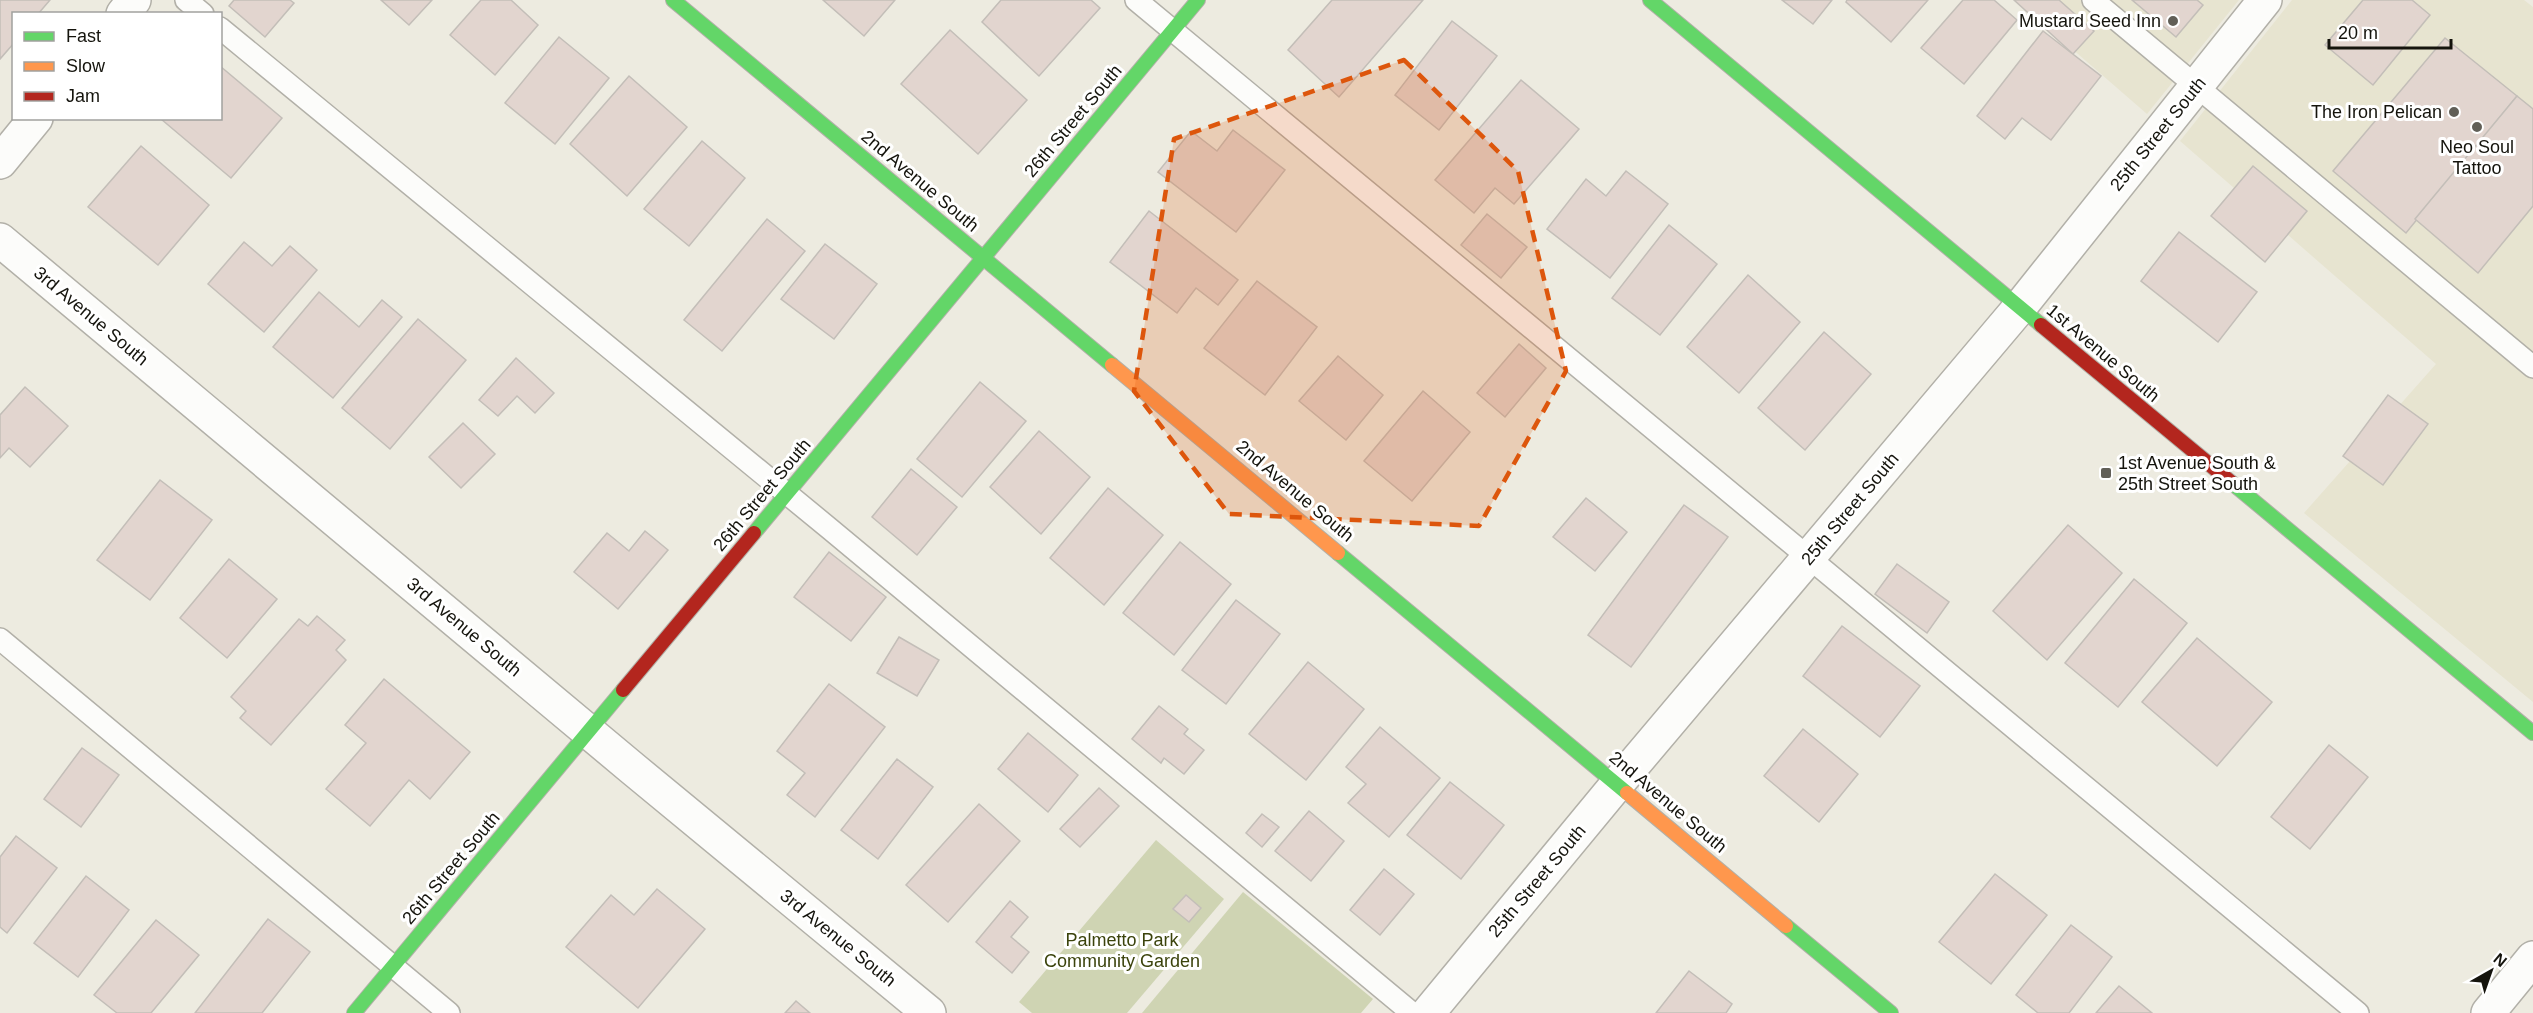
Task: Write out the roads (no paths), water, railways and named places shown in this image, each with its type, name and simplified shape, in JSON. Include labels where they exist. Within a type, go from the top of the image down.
[{"type":"street","points":[[125,12],[134,0]]},
{"type":"street","name":"2nd Avenue South","points":[[673,0],[1618,783],[1891,1013]]},
{"type":"street","name":"26th Street South","points":[[354,1013],[1198,0]]},
{"type":"street","name":"1st Avenue South","points":[[1650,0],[2533,733]]},
{"type":"street","name":"25th Street South","points":[[1428,1013],[1618,783],[2020,308],[2265,0]]},
{"type":"street","points":[[0,162],[34,120]]},
{"type":"street","name":"3rd Avenue South","points":[[0,240],[588,732],[929,1013]]},
{"type":"street","points":[[2488,1013],[2533,958]]},
{"type":"lane","points":[[186,0],[200,12]]},
{"type":"lane","points":[[1136,0],[2358,1013]]},
{"type":"lane","points":[[2093,0],[2533,367]]},
{"type":"lane","points":[[222,30],[787,493],[1412,1013]]},
{"type":"lane","points":[[0,639],[449,1013]]},
{"type":"place","name":"Mustard Seed Inn","points":[[2173,21]]},
{"type":"place","name":"The Iron Pelican","points":[[2454,112]]},
{"type":"place","name":"Neo Soul Tattoo","points":[[2477,127]]},
{"type":"place","name":"1st Avenue South & 25th Street South","points":[[2106,473]]},
{"type":"park label","name":"Palmetto Park Community Garden","points":[[1122,950]]}]
